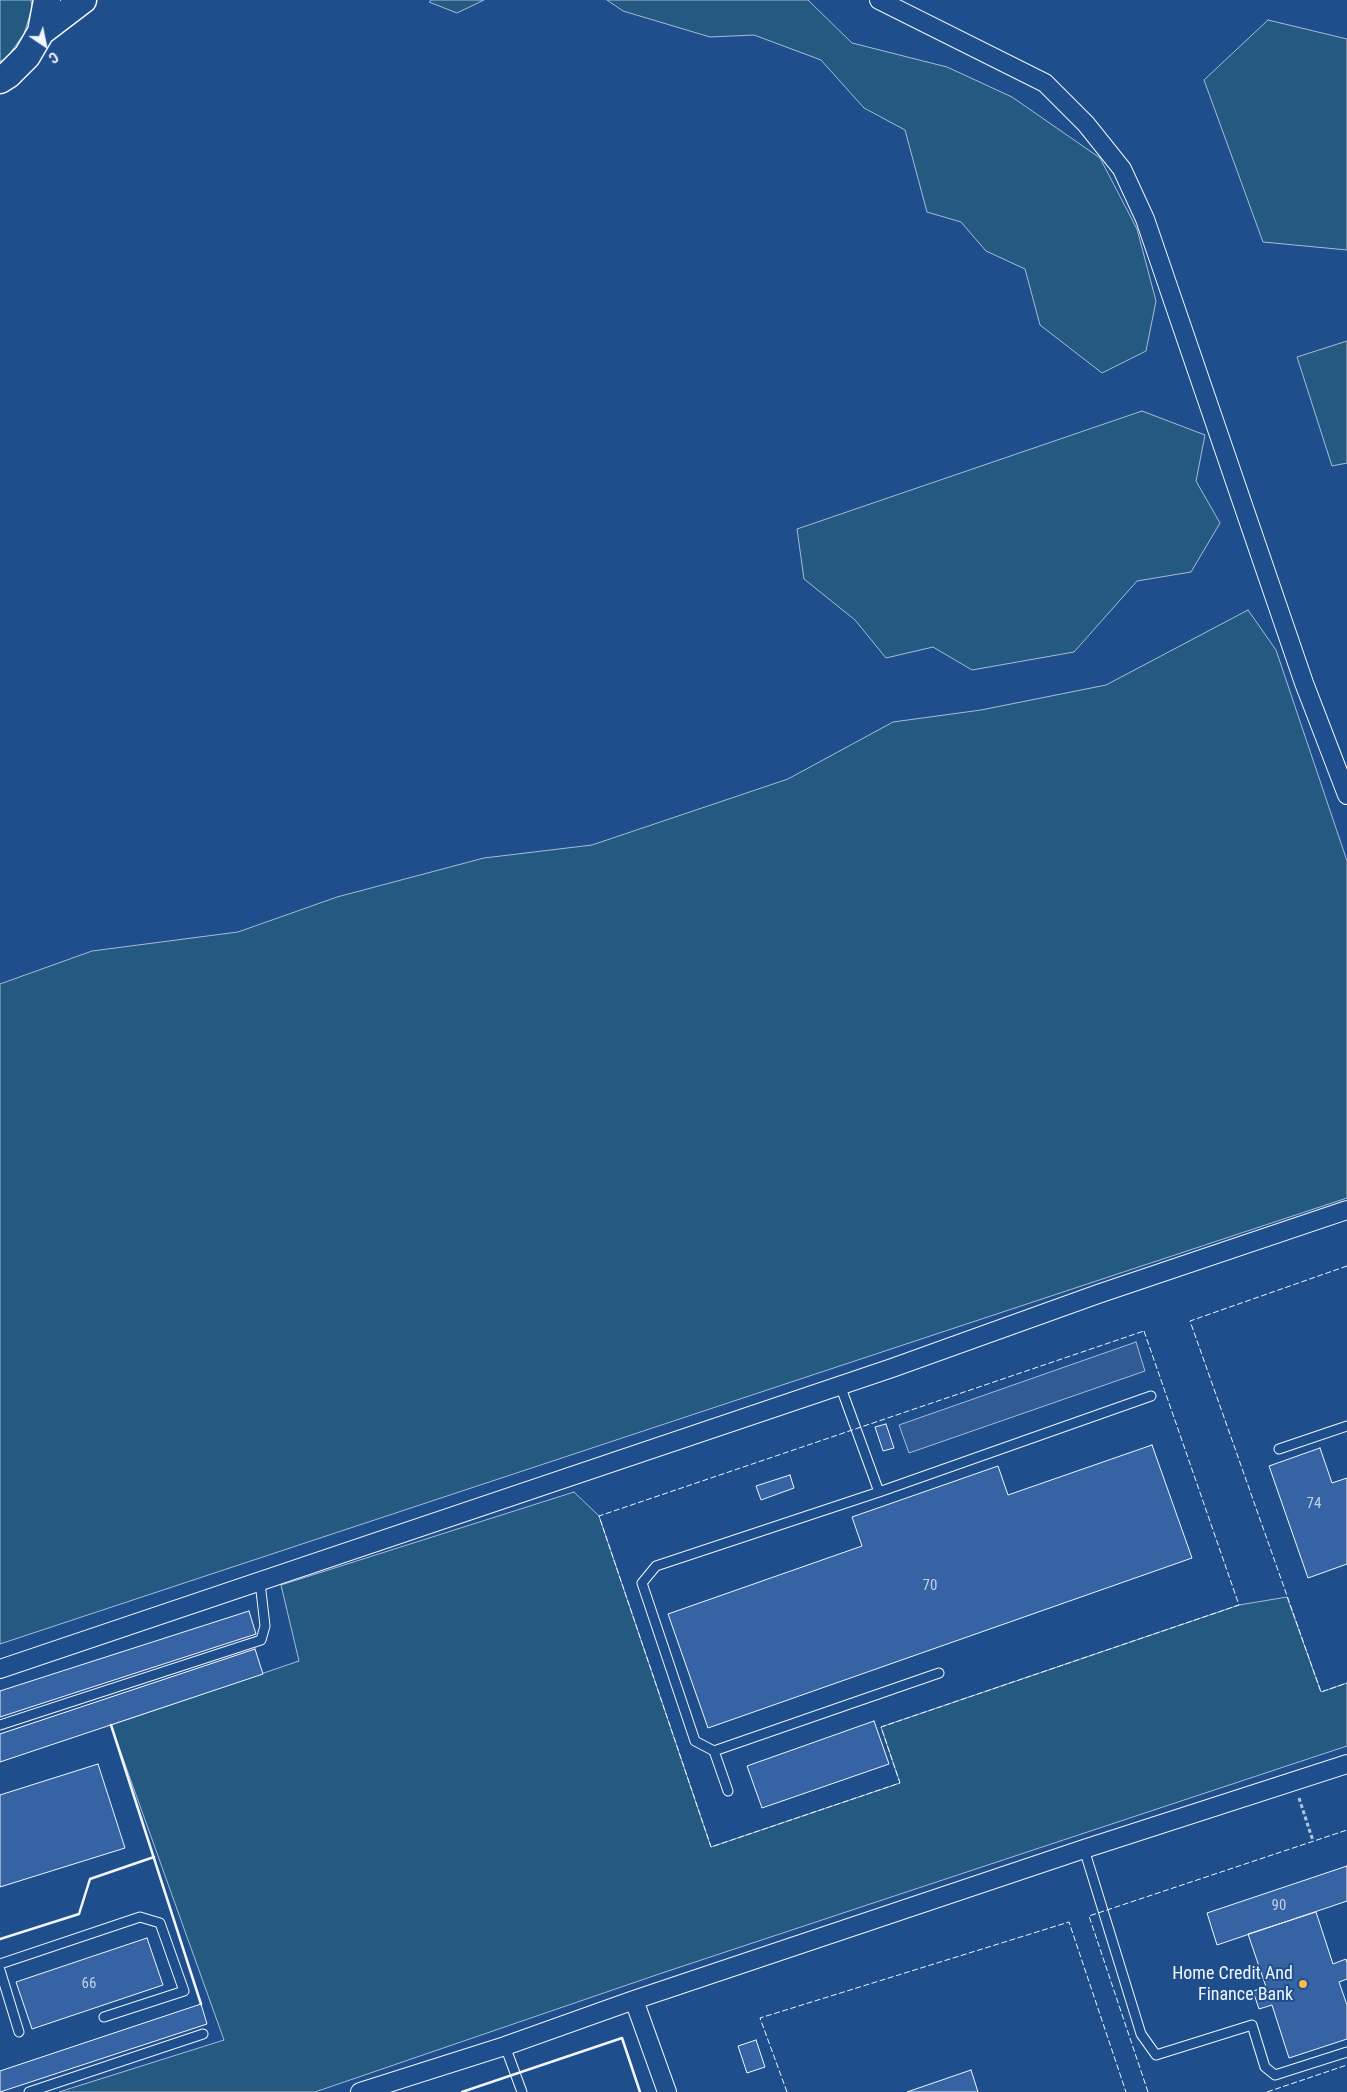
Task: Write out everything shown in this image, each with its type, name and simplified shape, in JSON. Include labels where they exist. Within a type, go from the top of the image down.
[{"type":"main road","points":[[0,80],[28,56],[41,32],[46,0]]},
{"type":"main road","points":[[41,32],[83,0]]},
{"type":"street","points":[[879,0],[1045,83],[1086,124],[1122,169],[1145,219],[1304,683],[1347,795]]},
{"type":"street","points":[[0,1669],[840,1385],[1098,1294],[1347,1210]]},
{"type":"street","points":[[360,2092],[505,2046],[634,2000],[1084,1849],[1347,1764]]},
{"type":"street","points":[[634,2000],[667,2092]]},
{"type":"lane","points":[[840,1385],[879,1492]]},
{"type":"lane","points":[[939,1673],[714,1750],[695,1741],[642,1583],[656,1566],[879,1492],[1151,1396]]},
{"type":"lane","points":[[1279,1449],[1347,1426]]},
{"type":"lane","points":[[0,1725],[260,1640],[265,1626],[260,1582]]},
{"type":"lane","points":[[714,1750],[728,1791]]},
{"type":"lane","points":[[1084,1849],[1141,2034],[1156,2055],[1252,2025],[1265,2067],[1275,2075],[1347,2052]]},
{"type":"lane","points":[[0,1964],[140,1916],[160,1923],[184,1991],[104,2017]]},
{"type":"lane","points":[[0,1970],[19,2032]]},
{"type":"lane","points":[[29,2092],[203,2034]]},
{"type":"lane","points":[[505,2046],[522,2092]]},
{"type":"path","points":[[1293,1781],[1313,1841]]},
{"type":"shaded area","points":[[0,0],[31,0],[32,8],[24,34],[8,56],[0,62]]},
{"type":"shaded area","points":[[431,0],[484,0],[457,13],[429,2]]},
{"type":"shaded area","points":[[607,0],[808,0],[852,43],[947,67],[1012,97],[1100,158],[1137,229],[1156,301],[1146,351],[1102,373],[1040,325],[1025,269],[986,251],[961,222],[927,212],[905,130],[864,108],[821,60],[754,35],[710,37],[623,11]]},
{"type":"shaded area","points":[[1268,20],[1347,39],[1347,250],[1263,242],[1204,80]]},
{"type":"shaded area","points":[[1347,341],[1347,463],[1332,466],[1297,357]]},
{"type":"shaded area","points":[[1142,411],[1205,435],[1196,481],[1220,523],[1191,572],[1137,581],[1074,652],[972,670],[933,647],[886,658],[855,620],[804,579],[797,529]]},
{"type":"shaded area","points":[[1248,610],[1276,650],[1347,861],[1347,1198],[0,1644],[0,984],[92,951],[238,932],[337,897],[484,858],[592,845],[788,779],[893,722],[981,710],[1106,685]]},
{"type":"shaded area","points":[[1136,1342],[1145,1371],[909,1453],[899,1425]]},
{"type":"shaded area","points":[[574,1492],[599,1516],[711,1847],[900,1783],[881,1727],[1239,1605],[1287,1597],[1321,1692],[1347,1683],[1347,1746],[662,1973],[315,2092],[59,2092],[224,2040],[111,1725],[299,1661],[281,1585]]},
{"type":"building","points":[[886,1424],[894,1448],[883,1451],[875,1427]]},
{"type":"building","points":[[1152,1445],[1192,1558],[708,1728],[668,1614],[862,1546],[852,1517],[998,1466],[1008,1495]]},
{"type":"building","points":[[1320,1448],[1332,1483],[1347,1478],[1347,1564],[1308,1578],[1269,1466]]},
{"type":"building","points":[[790,1475],[794,1488],[761,1500],[756,1486]]},
{"type":"building","points":[[249,1611],[256,1634],[0,1717],[0,1691]]},
{"type":"building","points":[[255,1649],[263,1674],[0,1762],[0,1734]]},
{"type":"building","points":[[874,1721],[889,1764],[762,1808],[747,1766]]},
{"type":"building","points":[[98,1764],[125,1848],[0,1887],[0,1795]]},
{"type":"building","name":"Home Credit And Finance Bank","points":[[1347,1866],[1347,1901],[1217,1945],[1207,1913]]},
{"type":"building","name":"Home Credit And Finance Bank","points":[[1316,1912],[1333,1964],[1346,1959],[1347,1963],[1347,1979],[1339,1982],[1347,2005],[1347,2039],[1289,2058],[1272,2005],[1259,2009],[1253,1991],[1266,1987],[1248,1934]]},
{"type":"building","points":[[147,1938],[163,1985],[32,2029],[16,1982]]},
{"type":"building","points":[[201,2004],[207,2024],[0,2092],[0,2071]]},
{"type":"building","points":[[756,2040],[765,2067],[747,2073],[738,2046]]},
{"type":"building","points":[[971,2070],[978,2092],[907,2092]]},
{"type":"fence","points":[[1347,1266],[1190,1321],[1321,1692],[1347,1683]]},
{"type":"fence","points":[[1144,1331],[1239,1605],[881,1727],[900,1783],[711,1847],[599,1516],[1144,1331]]},
{"type":"fence","points":[[1148,2092],[1089,1916],[1347,1830]]},
{"type":"fence","points":[[787,2092],[760,2018],[1069,1922],[1126,2092]]},
{"type":"fence","points":[[1267,2092],[1347,2065]]},
{"type":"wall","points":[[111,1725],[201,2004]]},
{"type":"wall","points":[[0,1939],[79,1914],[90,1879],[154,1857]]},
{"type":"wall","points":[[462,2092],[622,2038],[640,2092]]},
{"type":"place","name":"Home Credit And Finance Bank","points":[[1303,1984]]}]
